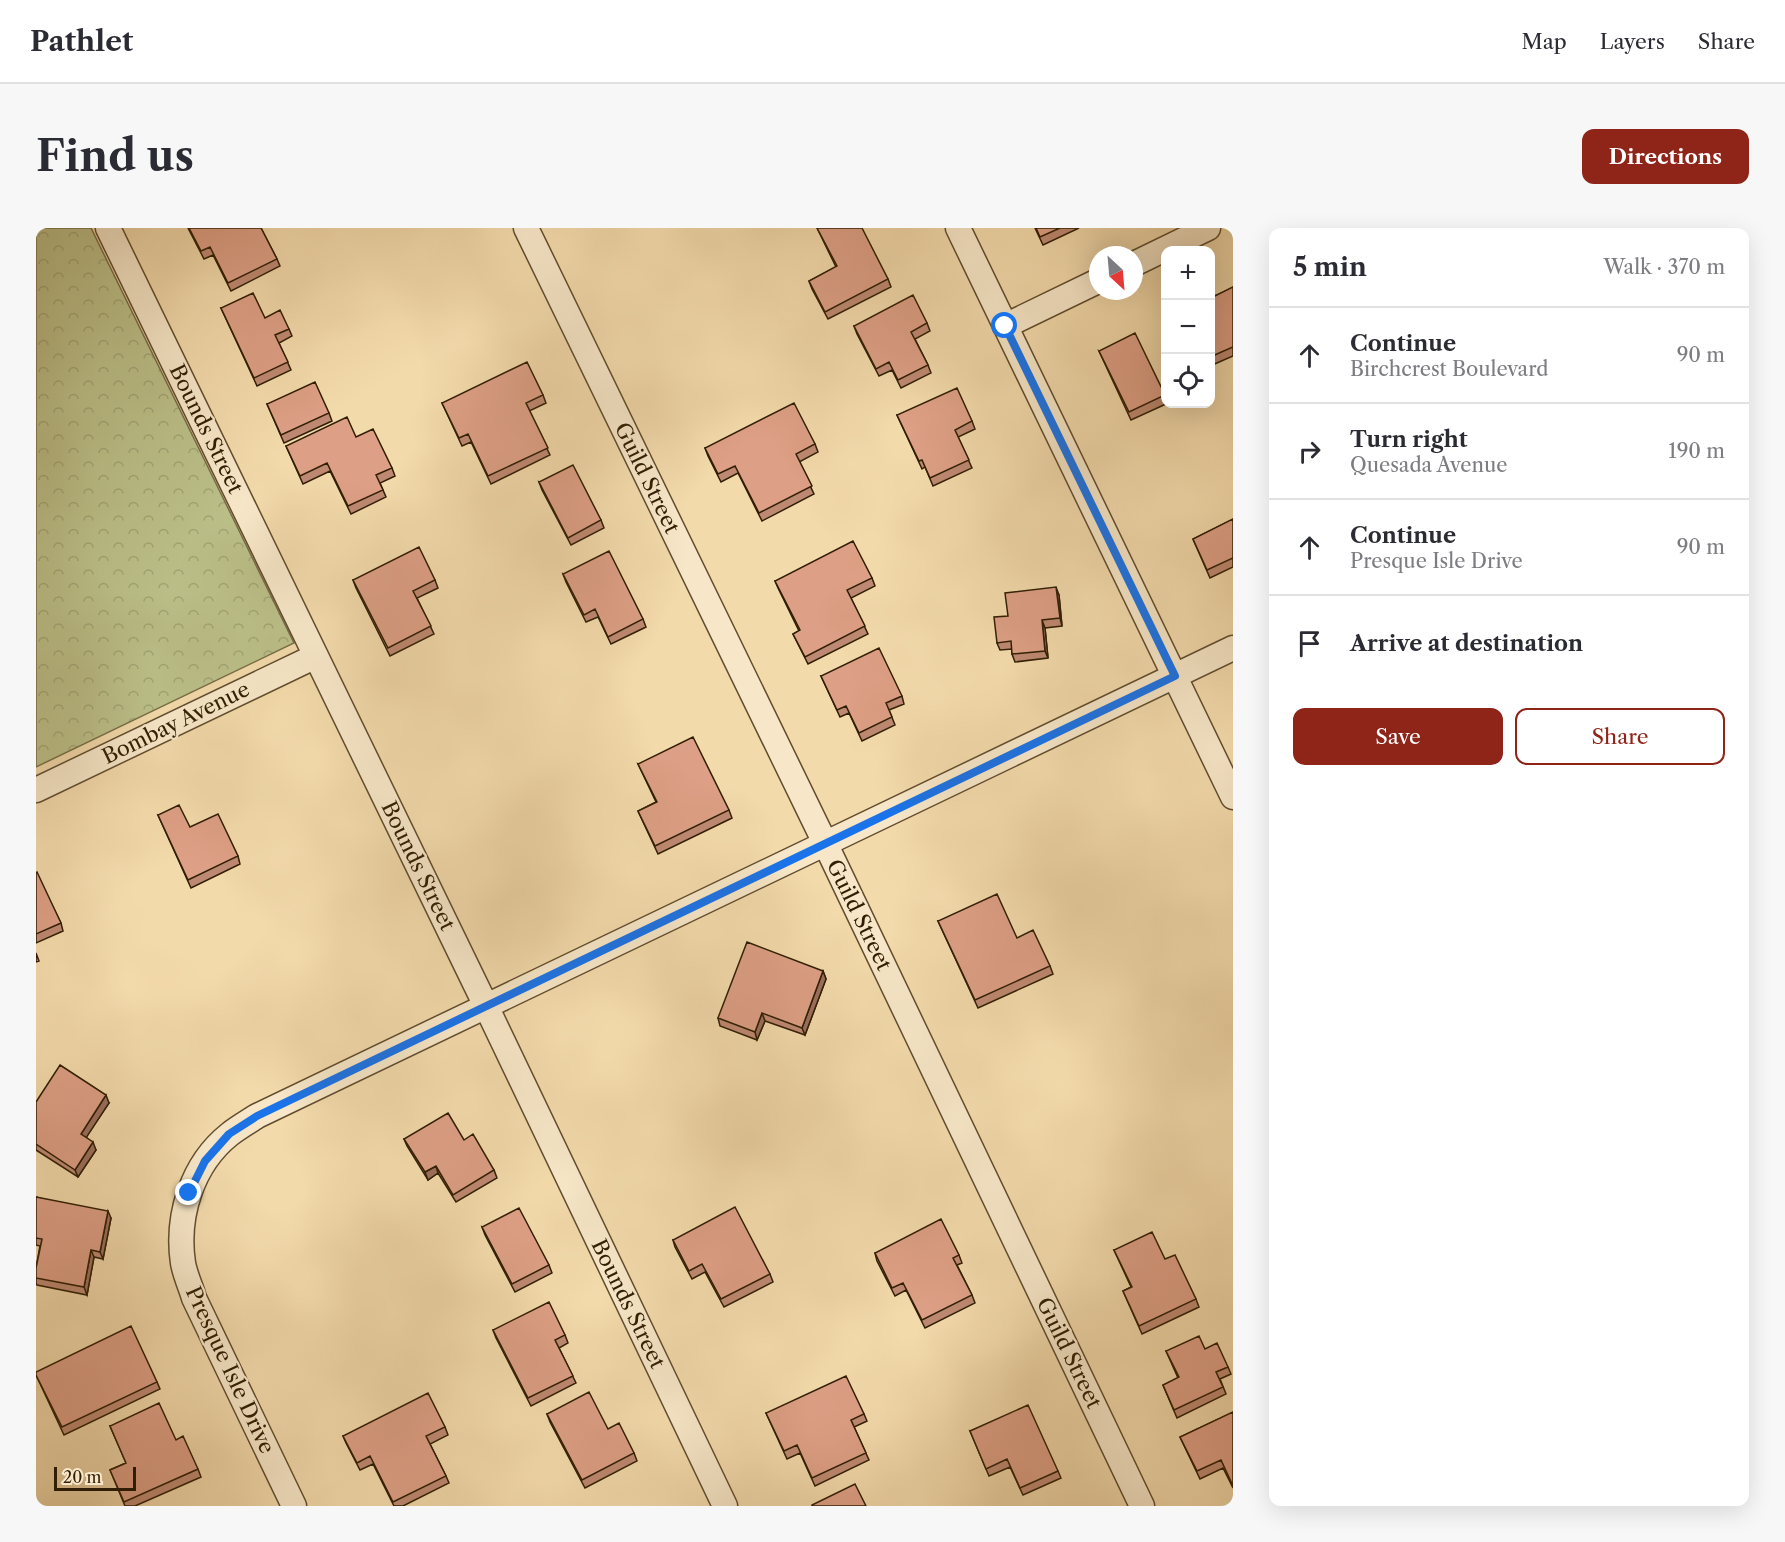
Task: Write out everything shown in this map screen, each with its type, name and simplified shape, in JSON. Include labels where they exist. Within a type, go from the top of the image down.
[{"type":"street","name":"Bounds Street","points":[[108,228],[486,1006],[725,1506]]},
{"type":"street","name":"Guild Street","points":[[526,228],[825,843],[1142,1506]]},
{"type":"street","points":[[958,228],[1233,797]]},
{"type":"street","points":[[1143,260],[1208,228]]},
{"type":"street","points":[[1005,326],[1089,285]]},
{"type":"street","name":"Presque Isle Drive","points":[[294,1506],[194,1298],[183,1264],[182,1229],[189,1193],[205,1161],[229,1134],[257,1116],[1233,648]]},
{"type":"street","name":"Bombay Avenue","points":[[36,790],[316,656]]},
{"type":"green space","points":[[36,228],[91,228],[294,643],[36,767]]},
{"type":"building","points":[[189,228],[261,228],[277,259],[228,283],[210,247],[201,251]]},
{"type":"building","points":[[817,228],[862,228],[888,279],[825,312],[809,281],[837,266]]},
{"type":"building","points":[[1036,228],[1060,228],[1040,237]]},
{"type":"building","points":[[1233,287],[1233,347],[1215,355],[1215,300],[1215,296]]},
{"type":"building","points":[[253,293],[265,318],[280,310],[289,329],[275,335],[288,362],[254,378],[221,308]]},
{"type":"building","points":[[913,295],[927,323],[911,332],[928,365],[898,380],[889,362],[876,369],[854,326]]},
{"type":"building","points":[[1135,333],[1161,387],[1161,397],[1129,412],[1099,351]]},
{"type":"building","points":[[527,362],[543,395],[526,403],[548,448],[488,476],[468,434],[459,438],[442,403]]},
{"type":"building","points":[[315,382],[329,413],[281,435],[267,404]]},
{"type":"building","points":[[957,388],[972,421],[955,430],[969,460],[930,478],[922,460],[919,461],[897,415]]},
{"type":"building","points":[[794,403],[815,444],[796,454],[812,486],[759,513],[735,466],[718,474],[705,448]]},
{"type":"building","points":[[347,417],[356,437],[373,429],[392,468],[376,475],[383,490],[348,506],[327,463],[300,476],[286,446]]},
{"type":"building","points":[[573,465],[601,520],[568,538],[539,482]]},
{"type":"building","points":[[1233,519],[1233,558],[1207,570],[1193,539]]},
{"type":"building","points":[[853,541],[872,578],[847,590],[865,626],[805,657],[793,634],[800,630],[775,581]]},
{"type":"building","points":[[419,547],[435,580],[413,591],[431,626],[388,648],[353,580]]},
{"type":"building","points":[[609,551],[643,619],[608,637],[595,609],[584,615],[563,574]]},
{"type":"building","points":[[1056,587],[1060,618],[1042,620],[1045,651],[1012,654],[1011,641],[997,643],[994,617],[1008,616],[1005,593]]},
{"type":"building","points":[[879,648],[902,696],[886,703],[892,717],[859,733],[846,706],[837,710],[821,676]]},
{"type":"building","points":[[693,737],[729,810],[655,846],[638,811],[657,802],[638,764]]},
{"type":"building","points":[[179,805],[190,827],[218,814],[238,856],[188,880],[158,815]]},
{"type":"building","points":[[36,873],[61,923],[36,934]]},
{"type":"building","points":[[997,894],[1017,938],[1033,930],[1050,966],[975,1000],[938,921]]},
{"type":"building","points":[[747,942],[823,971],[802,1028],[762,1013],[755,1032],[718,1018]]},
{"type":"building","points":[[60,1065],[106,1095],[81,1134],[93,1142],[75,1170],[36,1144],[36,1102]]},
{"type":"building","points":[[448,1113],[464,1140],[473,1134],[494,1170],[453,1195],[436,1166],[425,1172],[404,1139]]},
{"type":"building","points":[[36,1197],[108,1211],[100,1252],[91,1250],[84,1287],[36,1278],[42,1239],[36,1238]]},
{"type":"building","points":[[735,1207],[770,1274],[721,1299],[702,1264],[689,1271],[673,1240]]},
{"type":"building","points":[[519,1208],[549,1265],[512,1284],[482,1227]]},
{"type":"building","points":[[941,1219],[959,1255],[953,1258],[972,1295],[922,1320],[903,1283],[892,1288],[875,1253]]},
{"type":"building","points":[[1152,1232],[1165,1259],[1175,1255],[1196,1299],[1139,1326],[1123,1291],[1132,1287],[1114,1250]]},
{"type":"building","points":[[549,1302],[565,1335],[555,1340],[573,1376],[528,1398],[493,1330]]},
{"type":"building","points":[[131,1326],[157,1382],[62,1427],[36,1372]]},
{"type":"building","points":[[1199,1336],[1205,1349],[1217,1343],[1228,1367],[1216,1372],[1223,1387],[1174,1410],[1163,1385],[1179,1377],[1166,1351]]},
{"type":"building","points":[[846,1376],[864,1414],[851,1420],[866,1453],[812,1478],[797,1445],[784,1451],[766,1413]]},
{"type":"building","points":[[589,1392],[608,1429],[619,1423],[634,1453],[582,1480],[547,1414]]},
{"type":"building","points":[[428,1393],[445,1427],[426,1436],[446,1476],[393,1502],[370,1456],[357,1463],[343,1436]]},
{"type":"building","points":[[159,1403],[176,1440],[183,1436],[198,1469],[124,1502],[110,1470],[126,1463],[110,1426]]},
{"type":"building","points":[[1028,1405],[1058,1471],[1020,1488],[1007,1459],[986,1469],[970,1431]]},
{"type":"building","points":[[1233,1412],[1233,1486],[1221,1460],[1197,1471],[1180,1437]]},
{"type":"building","points":[[855,1484],[866,1506],[812,1506],[812,1505]]},
{"type":"route","points":[[189,1193],[205,1161],[229,1134],[257,1116],[1175,676],[1005,326]]}]
